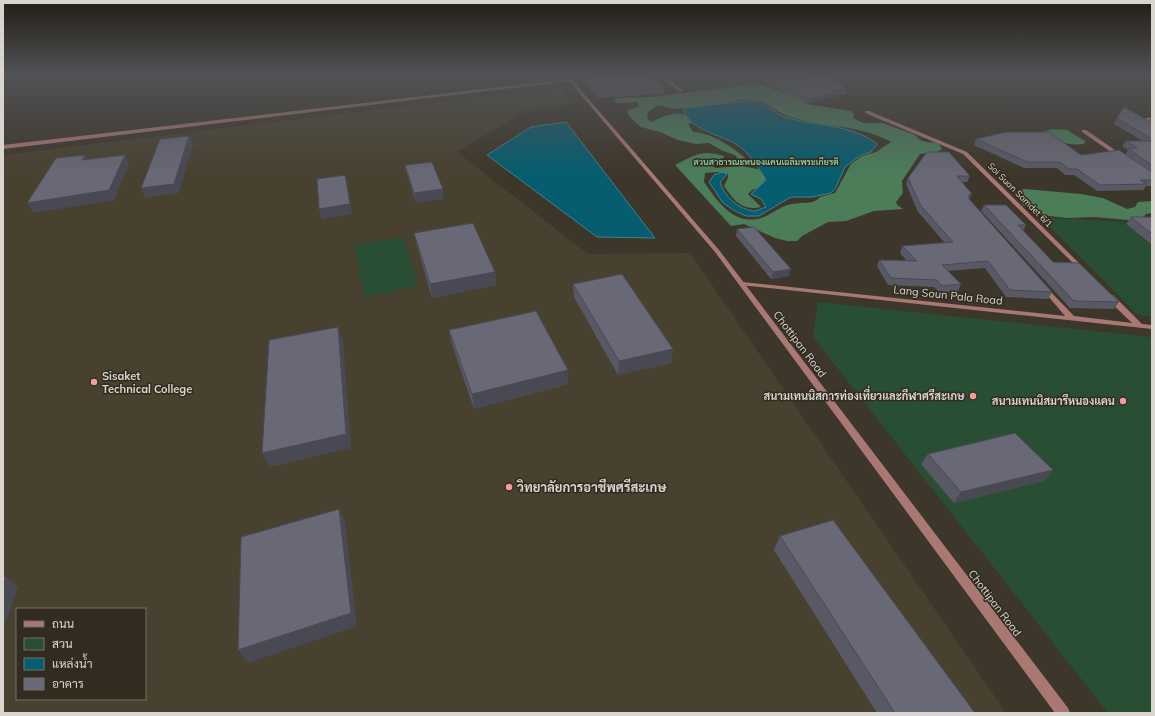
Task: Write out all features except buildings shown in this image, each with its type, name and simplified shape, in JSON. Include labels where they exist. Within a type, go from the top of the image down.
[{"type":"street","points":[[3,147],[323,107]]},
{"type":"street","name":"Chottipan Road","points":[[594,107],[717,251],[1063,713]]},
{"type":"street","name":"Soi Suan Somdet 6/1","points":[[867,112],[965,153],[1088,276]]},
{"type":"street","points":[[1152,118],[1144,119],[1152,123]]},
{"type":"street","points":[[1084,131],[1127,161]]},
{"type":"street","name":"Lang Soun Pala Road","points":[[742,284],[1152,327]]},
{"type":"street","points":[[1040,284],[1071,318]]},
{"type":"street","points":[[1105,292],[1139,326]]},
{"type":"shaded area","name":"วิทยาลัยการอาชีพศรีสะเกษ","points":[[393,107],[546,107],[525,111],[457,152],[588,254],[690,253],[1006,713],[3,713],[3,155]]},
{"type":"green space","points":[[636,107],[655,107],[648,112],[647,118],[651,122],[674,114],[691,117],[698,121],[688,124],[693,132],[709,135],[726,144],[753,166],[742,165],[735,155],[723,151],[709,143],[696,144],[678,140],[660,132],[641,127],[629,116],[627,111]]},
{"type":"green space","points":[[668,107],[687,107],[675,109]]},
{"type":"green space","points":[[772,107],[828,107],[851,111],[854,115],[853,118],[863,123],[883,123],[915,135],[920,140],[939,144],[942,149],[937,152],[920,154],[902,181],[903,193],[896,202],[897,205],[903,209],[874,211],[846,221],[828,222],[802,236],[797,241],[787,241],[775,238],[744,224],[731,226],[675,165],[698,154],[709,153],[724,156],[723,161],[711,164],[715,168],[742,166],[763,170],[769,177],[764,180],[767,185],[752,190],[748,194],[761,207],[754,208],[749,208],[739,204],[731,196],[724,186],[728,178],[728,174],[718,172],[705,173],[704,182],[721,205],[736,216],[744,219],[754,219],[764,217],[788,205],[811,202],[820,197],[835,193],[851,164],[862,156],[876,152],[891,142],[867,132],[801,120]]},
{"type":"green space","points":[[1052,129],[1067,130],[1085,141],[1085,143],[1074,145],[1069,144],[1052,138],[1043,132]]},
{"type":"green space","points":[[1025,189],[1081,194],[1103,198],[1127,209],[1135,207],[1138,202],[1152,201],[1152,213],[1146,214],[1140,221],[1094,217],[1068,218],[1040,215],[1023,205],[1014,193]]},
{"type":"green space","points":[[1040,217],[1123,222],[1152,246],[1152,317],[1138,315]]},
{"type":"green space","points":[[403,237],[418,286],[364,297],[354,245]]},
{"type":"green space","points":[[818,302],[1152,337],[1152,713],[1108,713],[813,337]]},
{"type":"water","points":[[690,107],[768,107],[785,117],[845,129],[867,137],[877,144],[871,152],[861,155],[845,167],[835,189],[831,193],[812,197],[791,197],[759,216],[746,216],[723,203],[709,182],[714,175],[722,172],[727,174],[720,182],[728,197],[742,208],[756,211],[766,207],[761,199],[751,194],[766,180],[753,160],[741,148],[730,141],[697,126],[686,116],[684,109]]},
{"type":"water","points":[[566,122],[655,238],[597,237],[487,155],[531,127]]},
{"type":"place","name":"Sisaket Technical College","points":[[94,382]]},
{"type":"place","name":"สนามเทนนิสการท่องเที่ยวและกีฬาศรีสะเกษ","points":[[973,396]]},
{"type":"place","name":"สนามเทนนิสมารีหนองแคน","points":[[1123,401]]},
{"type":"place","name":"วิทยาลัยการอาชีพศรีสะเกษ","points":[[509,487]]},
{"type":"park label","name":"สวนสาธารณะหนองแคนเฉลิมพระเกียรติ","points":[[766,162]]}]
